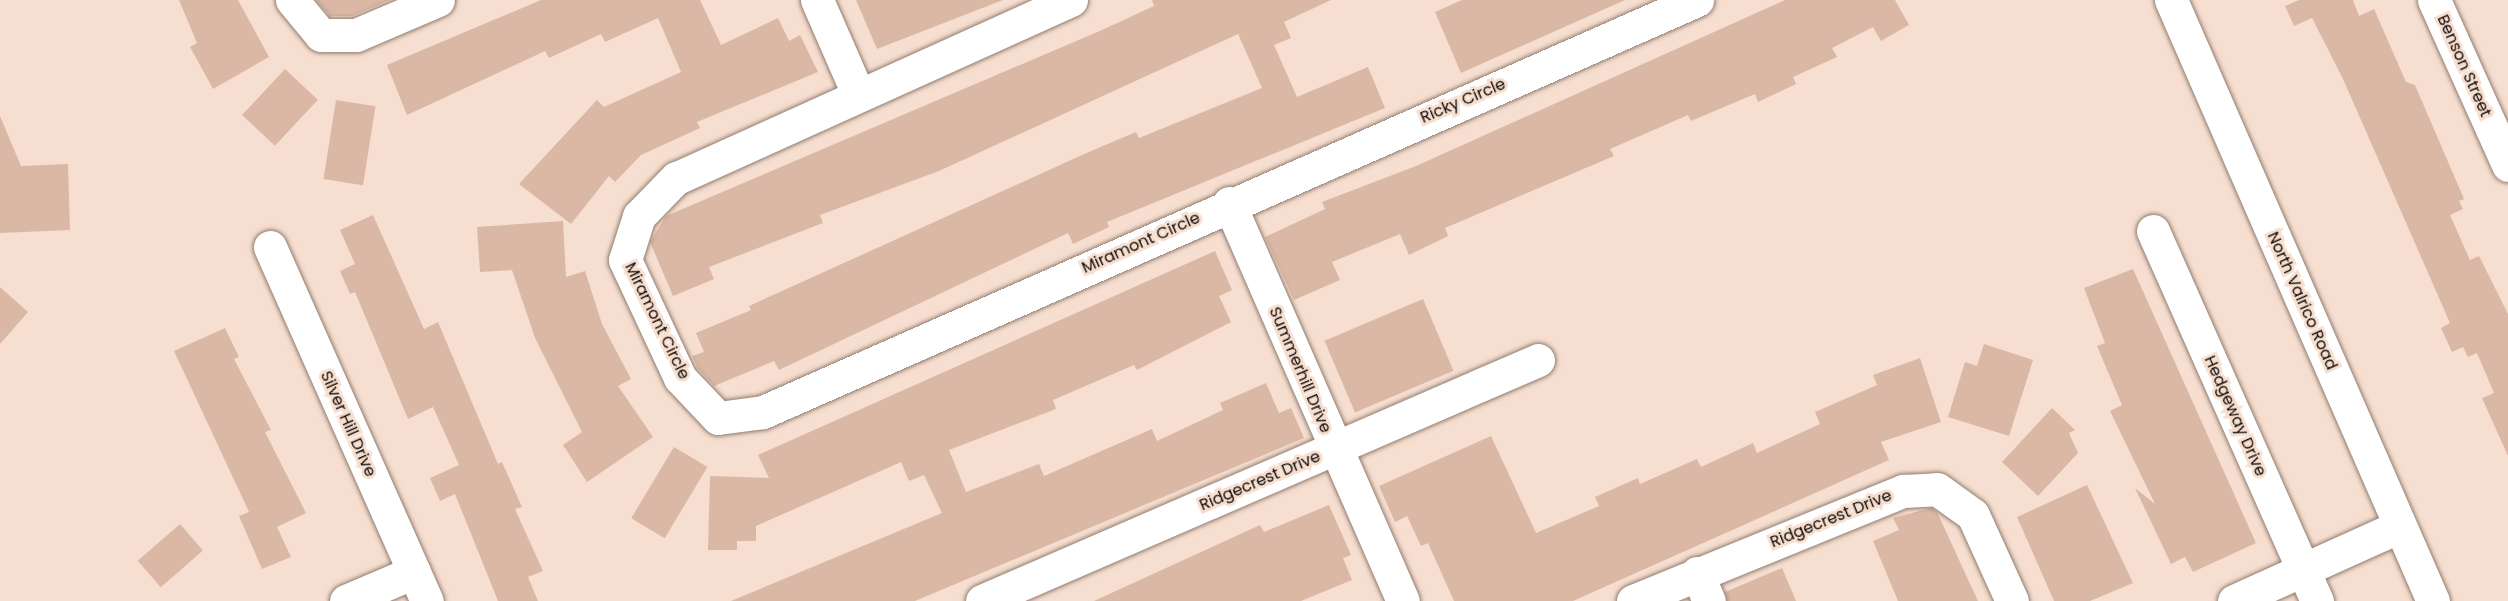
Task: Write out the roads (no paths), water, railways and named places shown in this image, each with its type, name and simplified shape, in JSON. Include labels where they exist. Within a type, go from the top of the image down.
[{"type":"street","points":[[292,0],[321,35],[356,35],[438,0]]},
{"type":"street","points":[[817,0],[858,94]]},
{"type":"street","name":"Miramont Circle","points":[[1071,0],[858,94],[676,178],[639,216],[625,260],[680,378],[718,418],[763,412],[1229,203]]},
{"type":"street","name":"Ricky Circle","points":[[1229,203],[1698,0]]},
{"type":"street","name":"North Valrico Road","points":[[2171,0],[2433,601]]},
{"type":"street","name":"Benson Street","points":[[2434,0],[2508,165]]},
{"type":"street","name":"Summerhill Drive","points":[[1229,203],[1334,449],[1403,601]]},
{"type":"street","name":"Hedgeway Drive","points":[[2153,231],[2317,601]]},
{"type":"street","name":"Silver Hill Drive","points":[[270,247],[427,601]]},
{"type":"street","name":"Ridgecrest Drive","points":[[982,601],[1538,360]]},
{"type":"street","name":"Ridgecrest Drive","points":[[1633,601],[1703,587],[1903,490],[1937,489],[1973,515],[2012,601]]},
{"type":"street","points":[[2234,601],[2400,526]]},
{"type":"street","points":[[346,601],[414,572]]}]
